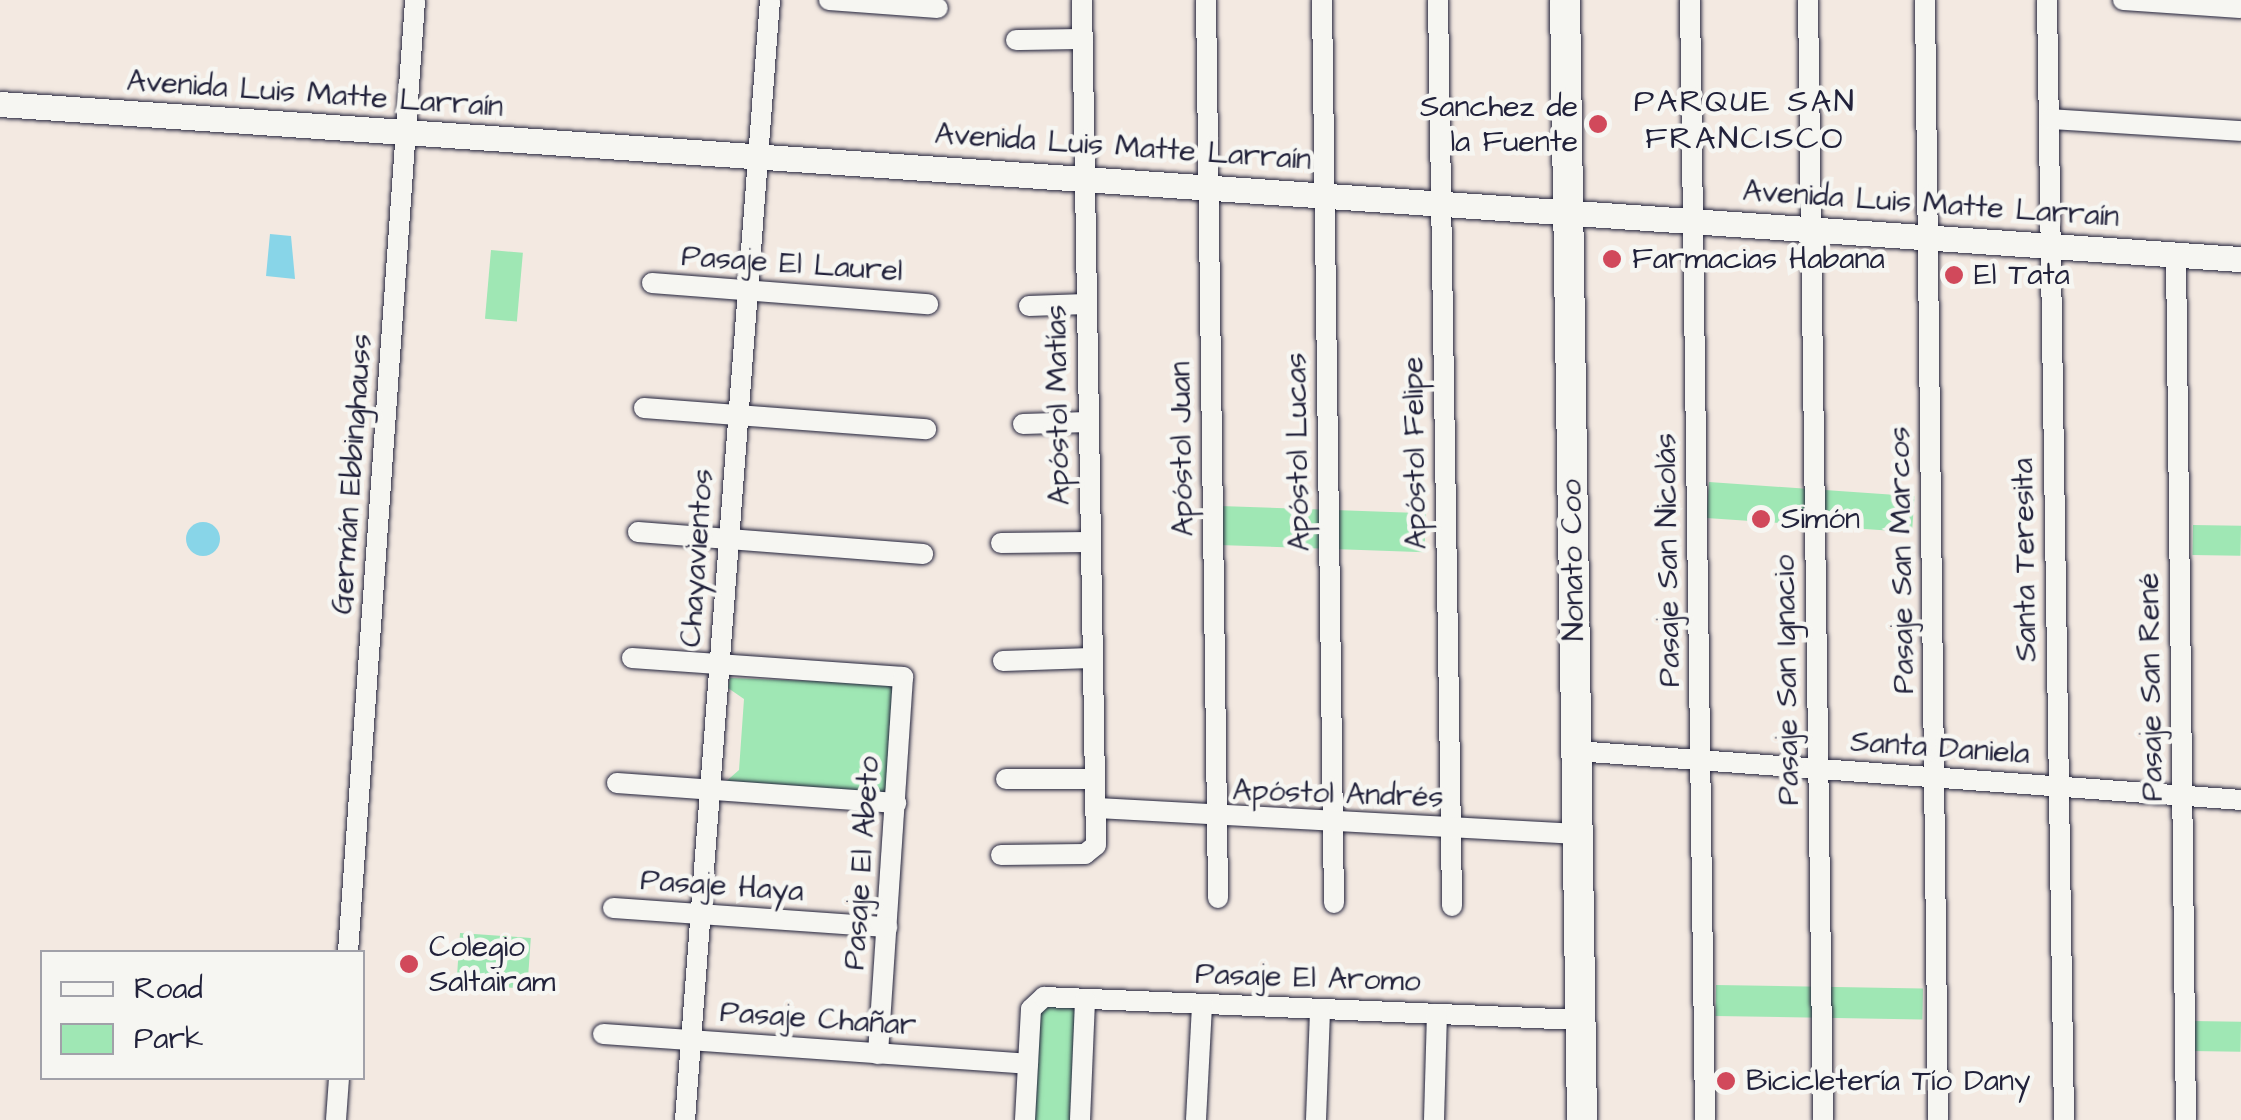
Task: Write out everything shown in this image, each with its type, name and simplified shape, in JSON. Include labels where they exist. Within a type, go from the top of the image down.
[{"type":"main road","name":"Nonato Coo","points":[[1565,0],[1582,1120]]},
{"type":"street","name":"Germán Ebbinghauss","points":[[348,950],[415,0]]},
{"type":"street","name":"Chayavientos","points":[[685,1120],[770,0]]},
{"type":"street","points":[[830,0],[938,8]]},
{"type":"street","name":"Apóstol Matías","points":[[1082,0],[1092,779],[1098,808]]},
{"type":"street","name":"Apóstol Juan","points":[[1206,0],[1218,898]]},
{"type":"street","name":"Apóstol Lucas","points":[[1322,0],[1334,903]]},
{"type":"street","name":"Apóstol Felipe","points":[[1438,0],[1452,906]]},
{"type":"street","name":"Pasaje San Nicolás","points":[[1690,0],[1705,1120]]},
{"type":"street","name":"Pasaje San Ignacio","points":[[1808,0],[1823,1120]]},
{"type":"street","name":"Pasaje San Marcos","points":[[1925,0],[1938,1120]]},
{"type":"street","name":"Santa Teresita","points":[[2047,0],[2064,1120]]},
{"type":"street","points":[[2123,0],[2241,8]]},
{"type":"street","points":[[1016,40],[1082,39]]},
{"type":"street","name":"Avenida Luis Matte Larraín","points":[[0,104],[2241,258]]},
{"type":"street","points":[[2050,120],[2241,131]]},
{"type":"street","name":"Pasaje San René","points":[[2176,254],[2186,1120]]},
{"type":"street","name":"Pasaje El Laurel","points":[[652,283],[928,304]]},
{"type":"street","points":[[1028,306],[1086,304]]},
{"type":"street","points":[[644,408],[926,428]]},
{"type":"street","points":[[1023,424],[1088,422]]},
{"type":"street","points":[[638,532],[923,554]]},
{"type":"street","points":[[1001,543],[1090,542]]},
{"type":"street","points":[[632,658],[719,664]]},
{"type":"street","points":[[1003,661],[1091,658]]},
{"type":"street","name":"Pasaje El Abeto","points":[[719,664],[904,678],[878,1054]]},
{"type":"street","name":"Santa Daniela","points":[[1576,751],[2241,800]]},
{"type":"street","points":[[1006,779],[1092,779]]},
{"type":"street","points":[[616,782],[896,802]]},
{"type":"street","points":[[1000,855],[1090,853],[1098,808]]},
{"type":"street","name":"Apóstol Andrés","points":[[1098,808],[1217,818],[1577,834]]},
{"type":"street","name":"Pasaje Haya","points":[[613,908],[887,927]]},
{"type":"street","points":[[1080,1120],[1085,999]]},
{"type":"street","name":"Pasaje El Aromo","points":[[1028,1064],[1035,1001],[1085,999],[1580,1020]]},
{"type":"street","points":[[1196,1120],[1202,1004]]},
{"type":"street","points":[[1316,1120],[1320,1009]]},
{"type":"street","points":[[1434,1120],[1437,1014]]},
{"type":"street","name":"Pasaje Chañar","points":[[603,1034],[1028,1064]]},
{"type":"street","points":[[1026,1120],[1028,1064]]},
{"type":"street","points":[[336,1120],[339,1080]]},
{"type":"green space","points":[[491,250],[523,253],[517,322],[485,319]]},
{"type":"green space","points":[[1709,482],[1914,496],[1912,532],[1706,518]]},
{"type":"green space","points":[[1220,506],[1426,513],[1425,552],[1219,545]]},
{"type":"green space","points":[[2193,525],[2241,526],[2240,556],[2192,555]]},
{"type":"green space","points":[[730,678],[898,684],[889,797],[722,785],[739,770],[744,699],[728,688]]},
{"type":"green space","points":[[460,933],[531,938],[527,989],[456,984]]},
{"type":"green space","points":[[1716,985],[1923,989],[1922,1020],[1715,1016]]},
{"type":"green space","points":[[1040,1005],[1076,1007],[1070,1120],[1034,1120]]},
{"type":"green space","points":[[2192,1021],[2241,1022],[2240,1052],[2191,1051]]},
{"type":"water","points":[[270,234],[291,236],[295,279],[266,276]]},
{"type":"water","points":[[203,522],[215,527],[220,539],[215,551],[203,556],[191,551],[186,539],[191,527]]},
{"type":"place","name":"Sanchez de la Fuente","points":[[1598,124]]},
{"type":"place","name":"Farmacias Habana","points":[[1612,259]]},
{"type":"place","name":"El Tata","points":[[1954,275]]},
{"type":"place","name":"Simón","points":[[1761,519]]},
{"type":"place","name":"Colegio Saltairam","points":[[409,964]]},
{"type":"place","name":"Bicicletería Tío Dany","points":[[1726,1081]]},
{"type":"district","name":"PARQUE SAN FRANCISCO","points":[[1745,122]]}]
